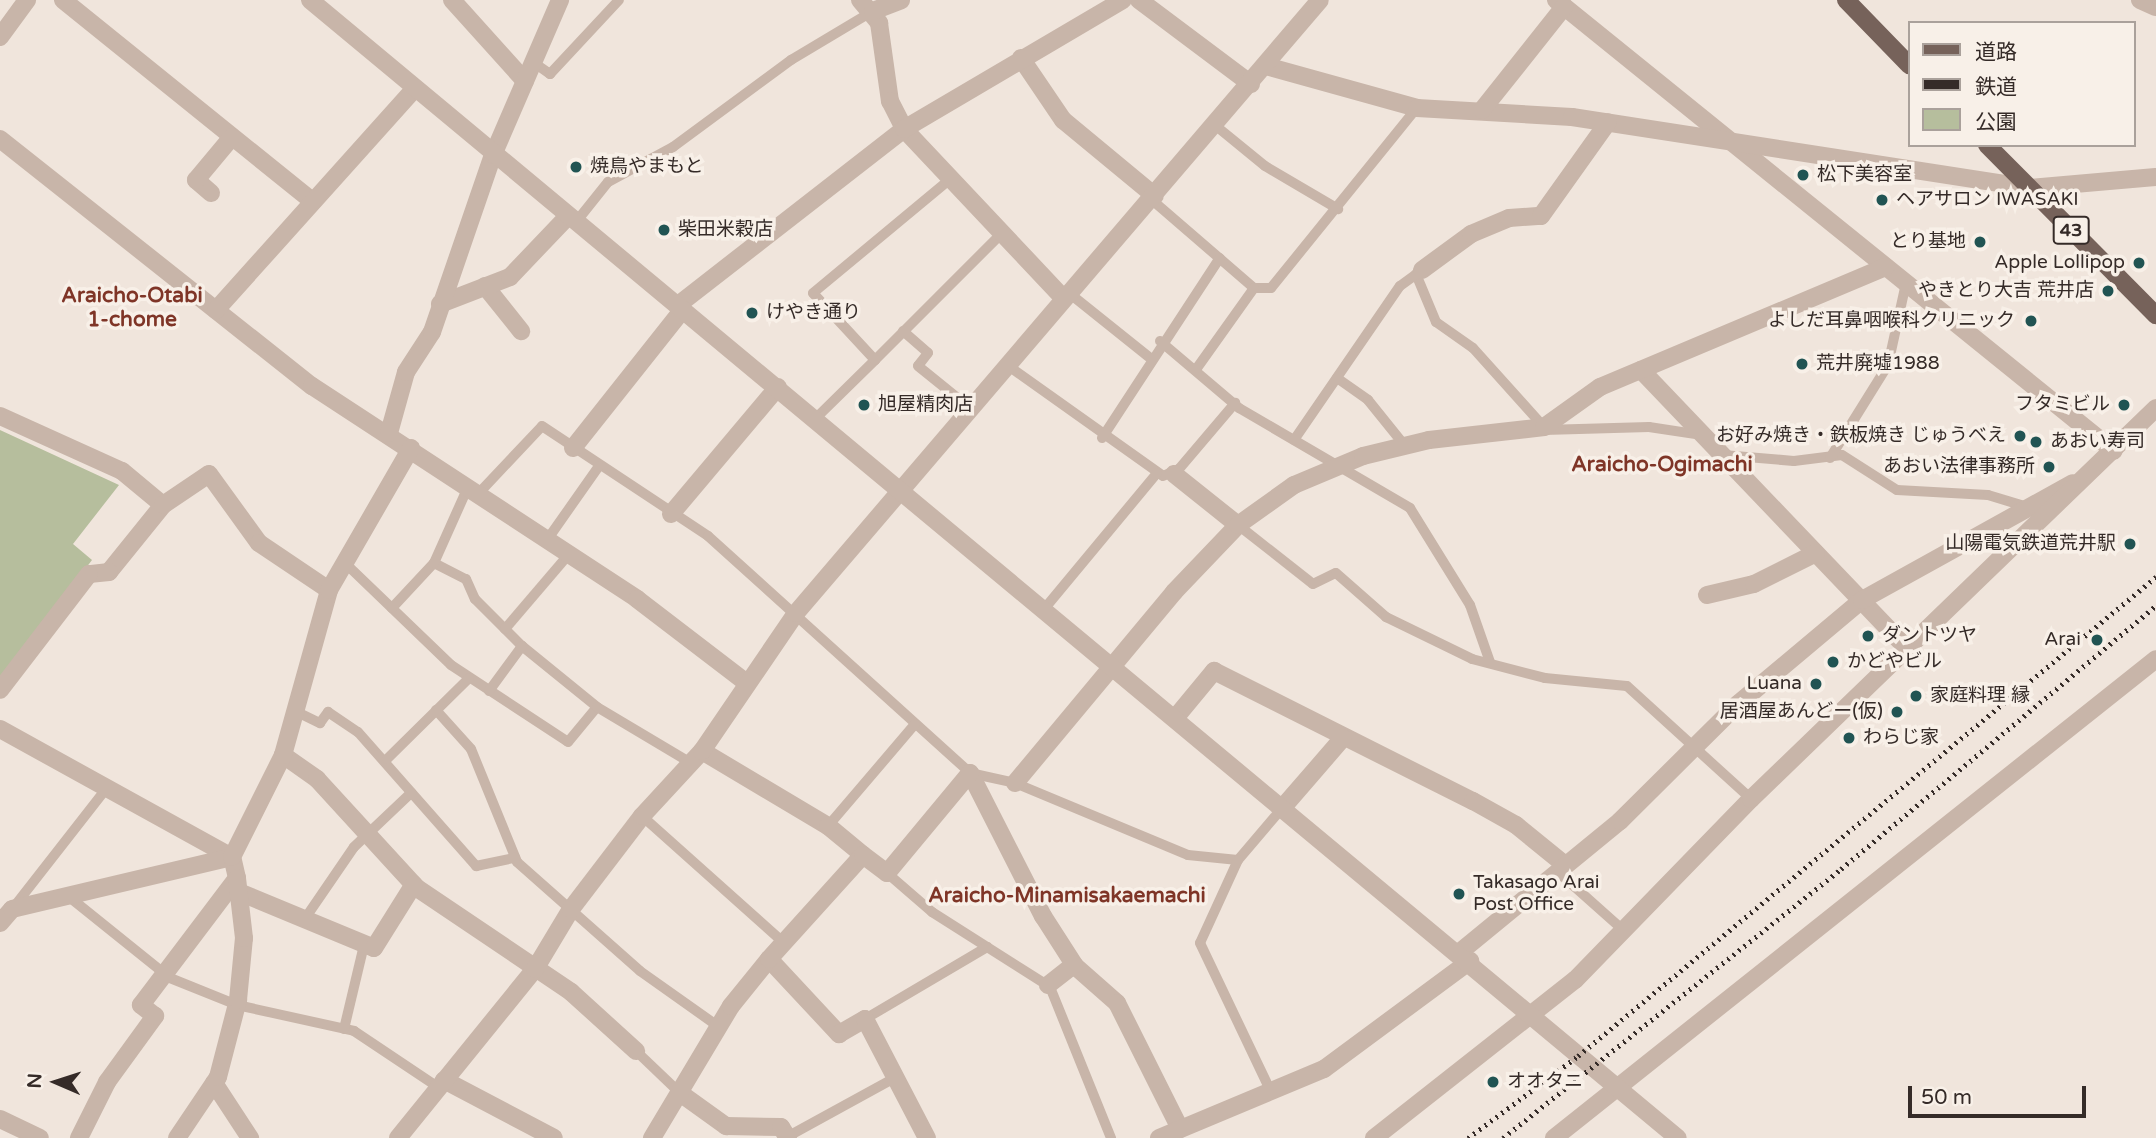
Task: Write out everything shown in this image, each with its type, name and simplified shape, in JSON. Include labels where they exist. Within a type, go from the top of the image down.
[{"type":"main road","points":[[1846,0],[1908,64]]},
{"type":"main road","name":"43","points":[[1989,147],[2156,315]]},
{"type":"street","points":[[0,37],[27,0]]},
{"type":"street","points":[[63,0],[313,202]]},
{"type":"street","points":[[310,0],[493,155],[902,488],[1533,1012],[1678,1138]]},
{"type":"street","points":[[452,0],[525,81]]},
{"type":"street","points":[[389,433],[406,372],[432,332],[493,155],[560,0]]},
{"type":"street","points":[[901,0],[866,5],[884,43],[890,102],[904,130],[1000,235],[1067,296]]},
{"type":"street","points":[[573,447],[681,307],[904,130],[1021,58],[1123,0]]},
{"type":"street","points":[[1139,0],[1251,84]]},
{"type":"street","points":[[398,1138],[535,969],[571,909],[642,816],[696,757],[796,613],[1007,365],[1216,126],[1320,0]]},
{"type":"street","points":[[2140,0],[2156,7]]},
{"type":"street","points":[[1482,110],[1564,2],[1727,141],[2114,451]]},
{"type":"street","points":[[1021,58],[1063,120],[1153,198]]},
{"type":"street","points":[[1266,66],[1417,108],[1482,110],[1608,122],[2029,188],[2156,177]]},
{"type":"street","points":[[216,310],[414,89]]},
{"type":"street","points":[[1419,272],[1471,234],[1508,218],[1541,216],[1608,122]]},
{"type":"street","points":[[211,193],[196,180],[232,137]]},
{"type":"street","points":[[0,139],[312,386],[389,433],[569,554],[747,683]]},
{"type":"street","points":[[440,304],[485,286],[527,264],[572,219]]},
{"type":"street","points":[[1015,783],[1113,665],[1238,525],[1294,485],[1339,466],[1405,446],[1535,428],[1600,387],[1886,267]]},
{"type":"street","points":[[485,286],[521,331]]},
{"type":"street","points":[[1641,370],[1908,649]]},
{"type":"street","points":[[671,514],[778,387]]},
{"type":"street","points":[[1374,1138],[1533,1012],[1623,930],[1751,799],[2156,408]]},
{"type":"street","points":[[0,416],[122,471],[163,505]]},
{"type":"street","points":[[179,1137],[214,1083],[237,1005],[244,937],[232,857],[283,755],[330,590],[411,448]]},
{"type":"street","points":[[1166,473],[1238,525]]},
{"type":"street","points":[[0,690],[89,574],[109,572],[163,505],[209,474],[259,543],[330,590]]},
{"type":"street","points":[[1159,1138],[1273,1095],[1347,1054],[1465,957],[1695,749],[1795,653],[1862,600],[2025,506],[2088,475]]},
{"type":"street","points":[[1707,595],[1754,584],[1816,553]]},
{"type":"street","points":[[1554,1138],[2156,659]]},
{"type":"street","points":[[1176,717],[1214,671],[1516,825],[1562,868]]},
{"type":"street","points":[[0,729],[232,857]]},
{"type":"street","points":[[1284,806],[1343,738]]},
{"type":"street","points":[[283,755],[317,779],[414,884],[535,969],[636,1051]]},
{"type":"street","points":[[696,757],[828,826],[887,873],[970,773],[1006,851],[1074,965],[1117,1003],[1180,1129]]},
{"type":"street","points":[[652,1138],[719,1027],[769,959],[863,855]]},
{"type":"street","points":[[4,915],[68,896],[232,857]]},
{"type":"street","points":[[238,885],[304,920],[374,948],[414,884]]},
{"type":"street","points":[[79,1138],[107,1082],[155,1016],[141,1005],[238,885]]},
{"type":"street","points":[[769,959],[839,1034],[865,1019],[927,1138]]},
{"type":"street","points":[[1048,985],[1074,965]]},
{"type":"street","points":[[214,1083],[250,1138]]},
{"type":"street","points":[[441,1083],[554,1138]]},
{"type":"street","points":[[680,1093],[726,1126],[781,1127],[788,1137]]},
{"type":"street","points":[[0,1119],[40,1138]]},
{"type":"lane","points":[[533,62],[550,74],[620,0]]},
{"type":"lane","points":[[572,219],[608,182],[673,147],[866,5]]},
{"type":"lane","points":[[1153,198],[1254,288],[1270,288],[1338,209],[1417,108]]},
{"type":"lane","points":[[1216,126],[1265,166],[1338,209]]},
{"type":"lane","points":[[875,360],[813,293],[949,180]]},
{"type":"lane","points":[[816,418],[1000,235]]},
{"type":"lane","points":[[1102,438],[1149,357],[1220,258]]},
{"type":"lane","points":[[1294,440],[1400,286],[1419,272],[1436,322],[1473,348],[1535,428],[1649,427],[1704,436]]},
{"type":"lane","points":[[1830,458],[1888,365],[1906,283]]},
{"type":"lane","points":[[1197,368],[1254,288]]},
{"type":"lane","points":[[1067,296],[1149,357]]},
{"type":"lane","points":[[904,331],[928,353],[918,366],[970,408]]},
{"type":"lane","points":[[1160,341],[1197,368],[1235,403],[1410,508],[1471,605],[1490,662]]},
{"type":"lane","points":[[1007,365],[1102,438],[1166,473]]},
{"type":"lane","points":[[1337,378],[1368,400],[1405,446]]},
{"type":"lane","points":[[1045,608],[1166,473],[1235,403]]},
{"type":"lane","points":[[392,608],[434,563],[473,491],[542,426],[598,466],[708,536],[970,773],[1015,783],[1188,855],[1238,860]]},
{"type":"lane","points":[[1723,455],[1830,458],[1842,455],[1912,494],[1988,495],[2025,506]]},
{"type":"lane","points":[[547,540],[598,466]]},
{"type":"lane","points":[[1238,525],[1313,584],[1336,573],[1386,617],[1472,659],[1545,678],[1627,686],[1751,799]]},
{"type":"lane","points":[[505,629],[569,554]]},
{"type":"lane","points":[[345,563],[469,678],[568,742],[597,707]]},
{"type":"lane","points":[[434,563],[467,579],[475,599],[522,646],[597,707],[696,757]]},
{"type":"lane","points":[[489,691],[522,646]]},
{"type":"lane","points":[[387,759],[469,678]]},
{"type":"lane","points":[[436,710],[471,749],[514,858],[640,971],[719,1027]]},
{"type":"lane","points":[[295,712],[320,723],[328,712],[387,759],[411,793],[477,866],[514,858]]},
{"type":"lane","points":[[828,826],[915,724]]},
{"type":"lane","points":[[4,915],[106,789]]},
{"type":"lane","points":[[304,920],[367,832],[411,793]]},
{"type":"lane","points":[[1273,1095],[1200,943],[1238,860],[1284,806]]},
{"type":"lane","points":[[642,816],[784,943]]},
{"type":"lane","points":[[1562,868],[1623,930]]},
{"type":"lane","points":[[887,873],[932,912],[1048,985],[1111,1138]]},
{"type":"lane","points":[[68,896],[165,974],[237,1005],[344,1028],[441,1083]]},
{"type":"lane","points":[[344,1028],[364,945]]},
{"type":"lane","points":[[865,1019],[987,947]]},
{"type":"lane","points":[[636,1051],[680,1093]]},
{"type":"lane","points":[[788,1137],[896,1077]]},
{"type":"green space","points":[[0,430],[119,485],[73,544],[92,560],[0,681]]},
{"type":"railway","points":[[1468,1138],[1578,1056],[2156,577]]},
{"type":"railway","points":[[1503,1138],[1841,869],[2156,606]]},
{"type":"place","name":"焼鳥やまもと","points":[[576,167]]},
{"type":"place","name":"松下美容室","points":[[1803,175]]},
{"type":"place","name":"ヘアサロン IWASAKI","points":[[1882,200]]},
{"type":"place","name":"柴田米穀店","points":[[664,230]]},
{"type":"place","name":"とり基地","points":[[1980,242]]},
{"type":"place","name":"Apple Lollipop","points":[[2139,263]]},
{"type":"place","name":"やきとり大吉 荒井店","points":[[2108,291]]},
{"type":"place","name":"けやき通り","points":[[752,313]]},
{"type":"place","name":"よしだ耳鼻咽喉科クリニック","points":[[2031,321]]},
{"type":"place","name":"荒井廃墟1988","points":[[1802,364]]},
{"type":"place","name":"旭屋精肉店","points":[[864,405]]},
{"type":"place","name":"フタミビル","points":[[2124,405]]},
{"type":"place","name":"お好み焼き・鉄板焼き じゅうべえ","points":[[2020,436]]},
{"type":"place","name":"あおい寿司","points":[[2036,442]]},
{"type":"place","name":"あおい法律事務所","points":[[2049,467]]},
{"type":"place","name":"山陽電気鉄道荒井駅","points":[[2130,544]]},
{"type":"place","name":"ダントツヤ","points":[[1868,636]]},
{"type":"place","name":"Arai","points":[[2097,640]]},
{"type":"place","name":"かどやビル","points":[[1833,662]]},
{"type":"place","name":"Luana","points":[[1816,684]]},
{"type":"place","name":"家庭料理 縁","points":[[1916,696]]},
{"type":"place","name":"居酒屋あんどー(仮)","points":[[1897,712]]},
{"type":"place","name":"わらじ家","points":[[1849,738]]},
{"type":"place","name":"Takasago Arai Post Office","points":[[1459,894]]},
{"type":"place","name":"オオタニ","points":[[1493,1082]]},
{"type":"district","name":"Araicho-Otabi 1-chome","points":[[132,308]]},
{"type":"district","name":"Araicho-Ogimachi","points":[[1662,465]]},
{"type":"district","name":"Araicho-Minamisakaemachi","points":[[1067,896]]}]
